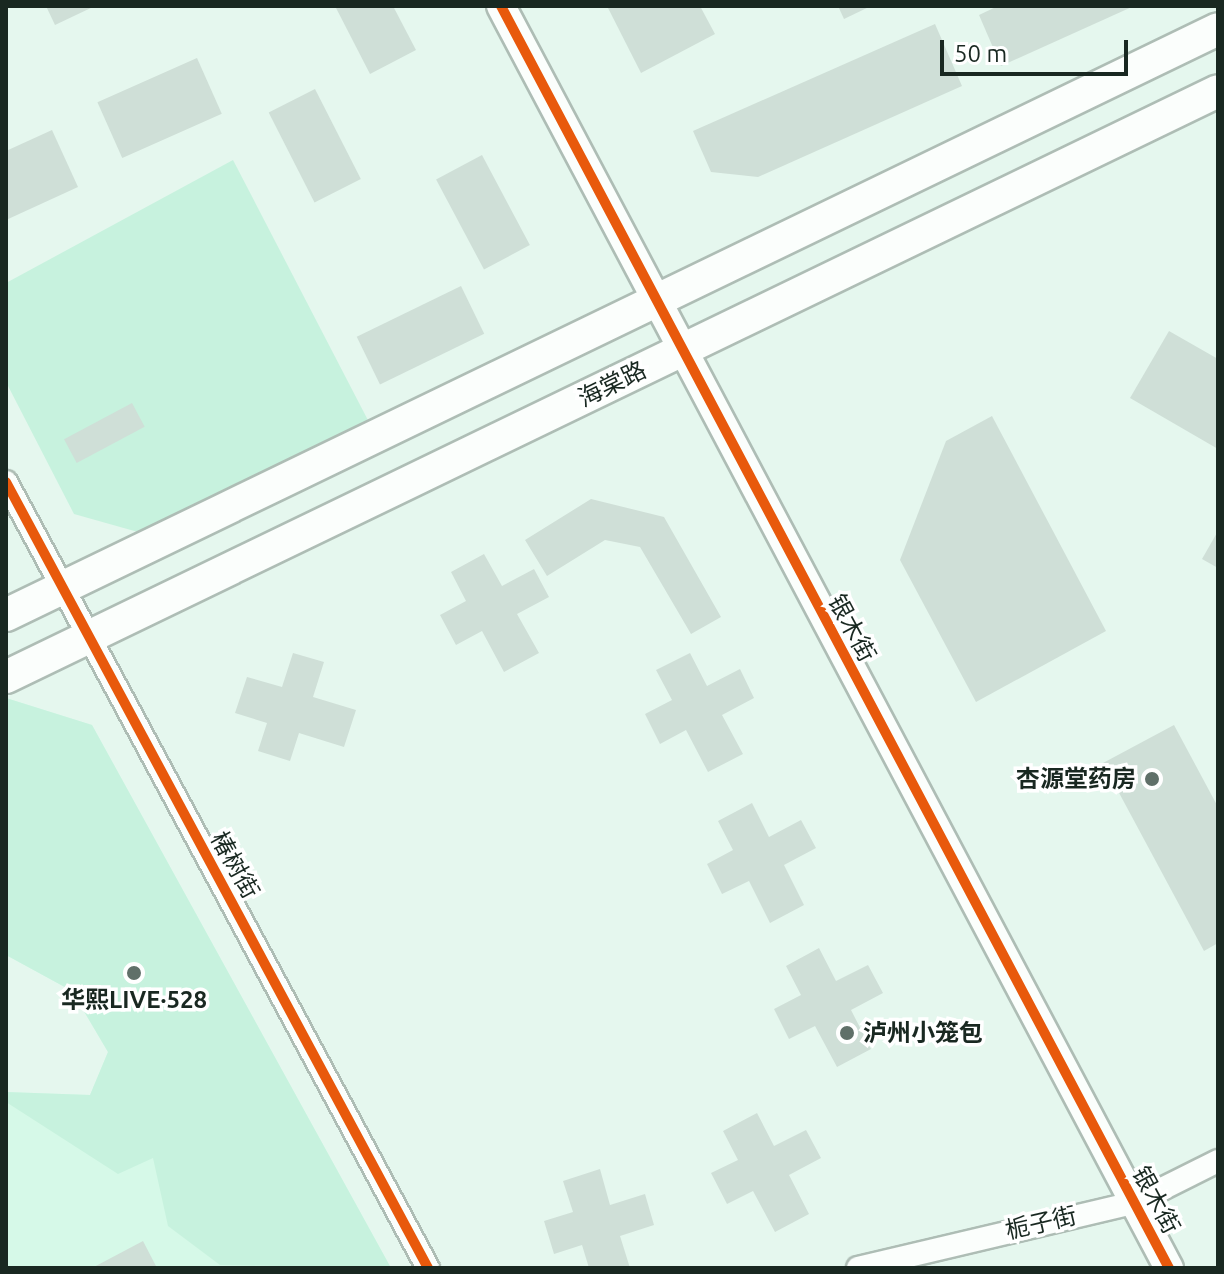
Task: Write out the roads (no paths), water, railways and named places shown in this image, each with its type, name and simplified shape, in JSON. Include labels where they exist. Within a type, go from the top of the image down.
[{"type":"main road","points":[[6,615],[1218,29]]},
{"type":"main road","name":"海棠路","points":[[6,677],[1218,91]]},
{"type":"street","name":"银木街","points":[[501,6],[1169,1268]]},
{"type":"street","name":"椿树街","points":[[6,482],[428,1268]]},
{"type":"street","name":"栀子街","points":[[858,1268],[1134,1203],[1218,1161]]},
{"type":"place","name":"杏源堂药房","points":[[1152,779]]},
{"type":"place","name":"华熙LIVE·528","points":[[134,973]]},
{"type":"place","name":"泸州小笼包","points":[[847,1033]]}]
